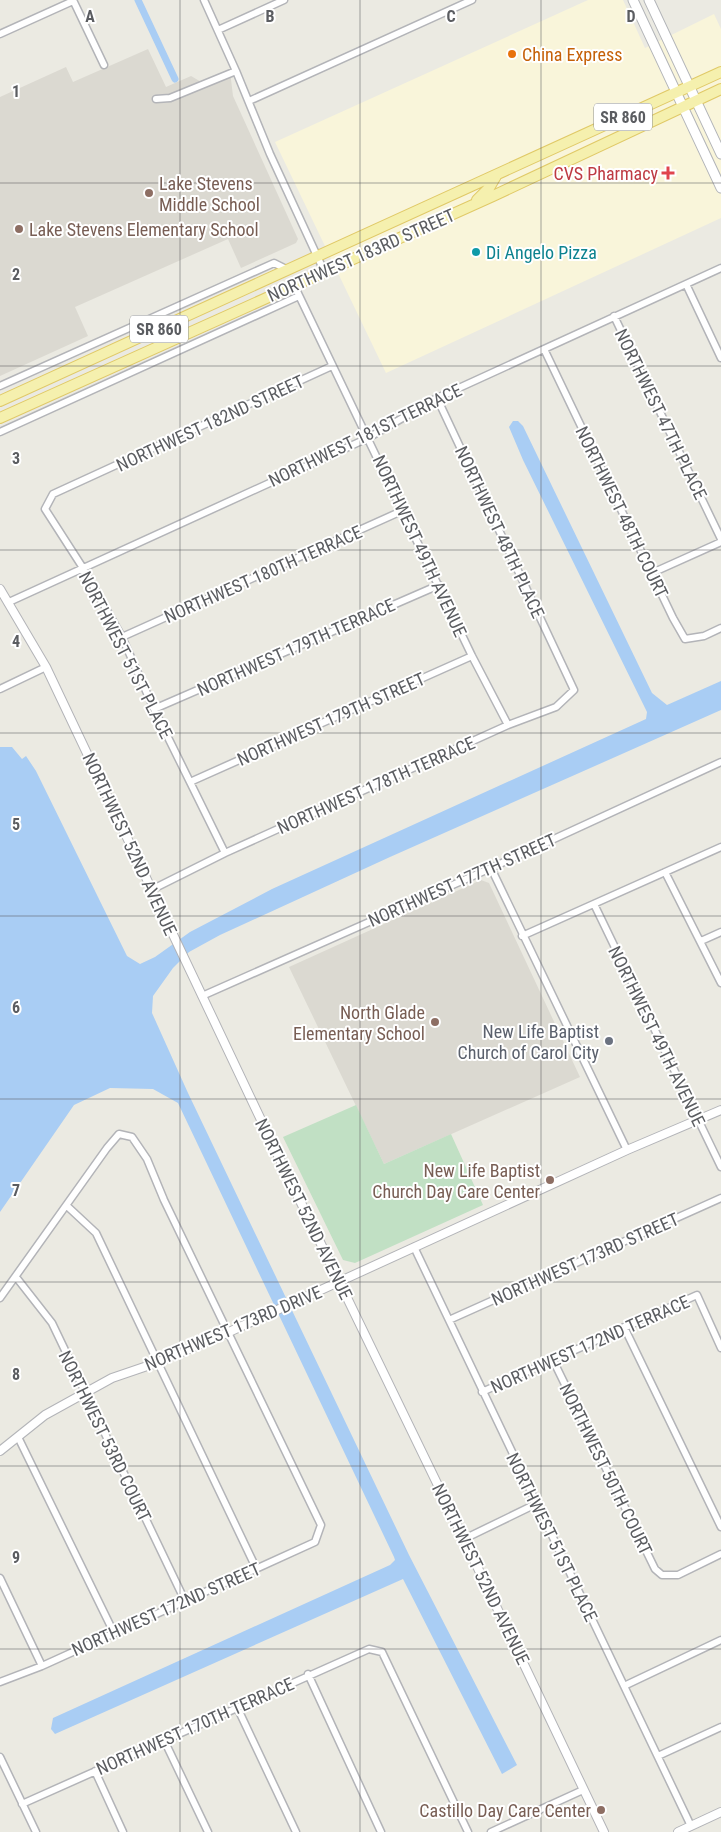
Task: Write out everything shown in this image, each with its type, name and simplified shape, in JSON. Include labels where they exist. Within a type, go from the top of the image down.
[{"type":"main road","points":[[633,0],[721,188]]},
{"type":"main road","points":[[649,0],[721,154]]},
{"type":"main road","name":"NORTHWEST 183RD STREET","points":[[0,401],[721,72]]},
{"type":"main road","name":"NORTHWEST 183RD STREET","points":[[0,418],[513,186],[721,89]]},
{"type":"main road","points":[[513,186],[515,173],[525,162]]},
{"type":"main road","points":[[473,204],[489,188],[496,176]]},
{"type":"main road","points":[[75,384],[87,372],[90,360]]},
{"type":"street","points":[[0,34],[73,0],[104,65]]},
{"type":"street","points":[[204,0],[236,70],[270,154],[324,271]]},
{"type":"street","points":[[218,30],[284,0]]},
{"type":"street","points":[[249,101],[472,0]]},
{"type":"street","points":[[156,99],[170,98],[236,70]]},
{"type":"street","points":[[0,386],[274,263],[288,270]]},
{"type":"street","name":"NORTHWEST 181ST TERRACE","points":[[9,602],[368,438],[437,398],[721,268]]},
{"type":"street","points":[[686,284],[721,358]]},
{"type":"street","name":"NORTHWEST 49TH AVENUE","points":[[294,285],[404,510],[472,656],[508,725]]},
{"type":"street","points":[[0,432],[299,296]]},
{"type":"street","name":"NORTHWEST 47TH PLACE","points":[[614,316],[721,541]]},
{"type":"street","points":[[88,346],[90,360]]},
{"type":"street","name":"NORTHWEST 48TH COURT","points":[[544,349],[685,639],[704,636],[721,628]]},
{"type":"street","name":"NORTHWEST 182ND STREET","points":[[88,480],[332,366]]},
{"type":"street","name":"NORTHWEST 48TH PLACE","points":[[437,398],[562,667]]},
{"type":"street","name":"NORTHWEST 51ST PLACE","points":[[88,480],[53,494],[46,509],[83,568],[122,637],[154,709],[225,852]]},
{"type":"street","name":"NORTHWEST 180TH TERRACE","points":[[122,637],[404,510]]},
{"type":"street","points":[[652,573],[721,541]]},
{"type":"street","name":"NORTHWEST 179TH TERRACE","points":[[154,709],[438,585]]},
{"type":"street","name":"NORTHWEST 52ND AVENUE","points":[[0,589],[46,667],[184,959],[604,1832]]},
{"type":"street","name":"NORTHWEST 179TH STREET","points":[[190,782],[472,656]]},
{"type":"street","points":[[0,689],[46,667]]},
{"type":"street","name":"NORTHWEST 178TH TERRACE","points":[[152,890],[225,852],[508,725],[556,707],[574,690],[562,667]]},
{"type":"street","name":"NORTHWEST 177TH STREET","points":[[202,996],[491,868],[721,762]]},
{"type":"street","points":[[522,936],[721,847]]},
{"type":"street","points":[[491,868],[522,936],[627,1150]]},
{"type":"street","points":[[665,872],[721,982]]},
{"type":"street","name":"NORTHWEST 49TH AVENUE","points":[[594,904],[721,1168]]},
{"type":"street","points":[[701,941],[721,932]]},
{"type":"street","name":"NORTHWEST 173RD DRIVE","points":[[0,1451],[45,1415],[112,1378],[156,1363],[229,1332],[627,1150],[721,1110]]},
{"type":"street","points":[[0,1298],[119,1134],[132,1137],[147,1159],[164,1200],[229,1332]]},
{"type":"street","name":"NORTHWEST 173RD STREET","points":[[449,1320],[721,1198]]},
{"type":"street","points":[[67,1206],[96,1233],[156,1363],[256,1568]]},
{"type":"street","name":"NORTHWEST 51ST PLACE","points":[[414,1248],[691,1826]]},
{"type":"street","name":"NORTHWEST 53RD COURT","points":[[16,1276],[52,1323],[185,1601]]},
{"type":"street","name":"NORTHWEST 172ND TERRACE","points":[[482,1392],[697,1296],[721,1348]]},
{"type":"street","points":[[624,1327],[721,1527]]},
{"type":"street","name":"NORTHWEST 172ND STREET","points":[[0,1682],[42,1666],[315,1542],[321,1525],[229,1332]]},
{"type":"street","name":"NORTHWEST 50TH COURT","points":[[553,1360],[655,1569],[662,1575],[678,1575],[721,1554]]},
{"type":"street","points":[[18,1437],[114,1633]]},
{"type":"street","points":[[464,1539],[536,1504]]},
{"type":"street","points":[[0,1578],[42,1666]]},
{"type":"street","points":[[624,1686],[721,1640]]},
{"type":"street","name":"NORTHWEST 170TH TERRACE","points":[[22,1804],[165,1742],[308,1674],[369,1649],[382,1652],[468,1832]]},
{"type":"street","points":[[308,1674],[381,1832]]},
{"type":"street","points":[[237,1707],[296,1832]]},
{"type":"street","points":[[658,1756],[721,1727]]},
{"type":"street","points":[[165,1742],[208,1832]]},
{"type":"street","points":[[0,1756],[36,1832]]},
{"type":"street","points":[[95,1771],[123,1832]]},
{"type":"street","points":[[491,1832],[584,1790]]},
{"type":"street","points":[[678,1832],[721,1812]]},
{"type":"shaded area","points":[[588,0],[623,0],[645,48],[714,14],[721,29],[721,218],[386,373],[275,142]]},
{"type":"shaded area","name":"Lake Stevens Middle School","points":[[148,49],[166,87],[191,76],[203,83],[230,71],[233,96],[298,239],[296,243],[241,268],[228,239],[75,307],[88,336],[0,376],[0,97],[66,67],[73,82]]},
{"type":"shaded area","name":"North Glade Elementary School","points":[[481,880],[489,883],[580,1077],[384,1164],[289,967]]},
{"type":"green space","points":[[356,1105],[384,1164],[451,1134],[483,1205],[355,1263],[343,1260],[283,1137]]},
{"type":"water","points":[[513,421],[518,421],[523,426],[652,693],[667,705],[721,681],[721,710],[390,857],[220,935],[189,952],[173,968],[153,996],[152,1013],[188,1093],[409,1555],[517,1765],[502,1774],[403,1579],[55,1734],[51,1729],[53,1718],[390,1565],[395,1560],[178,1103],[153,1089],[110,1088],[74,1105],[0,1212],[0,747],[12,747],[22,759],[26,756],[36,771],[127,956],[140,964],[155,957],[190,932],[272,889],[646,719],[647,712],[523,460],[509,427]]},
{"type":"waterway","points":[[138,0],[175,79]]},
{"type":"place","name":"China Express","points":[[512,54]]},
{"type":"place","name":"CVS Pharmacy","points":[[668,173]]},
{"type":"place","name":"Lake Stevens Middle School","points":[[149,193]]},
{"type":"place","name":"Lake Stevens Elementary School","points":[[19,229]]},
{"type":"place","name":"Di Angelo Pizza","points":[[476,252]]},
{"type":"place","name":"North Glade Elementary School","points":[[435,1022]]},
{"type":"place","name":"New Life Baptist Church of Carol City","points":[[609,1041]]},
{"type":"place","name":"New Life Baptist Church Day Care Center","points":[[550,1180]]},
{"type":"place","name":"Castillo Day Care Center","points":[[601,1810]]}]
